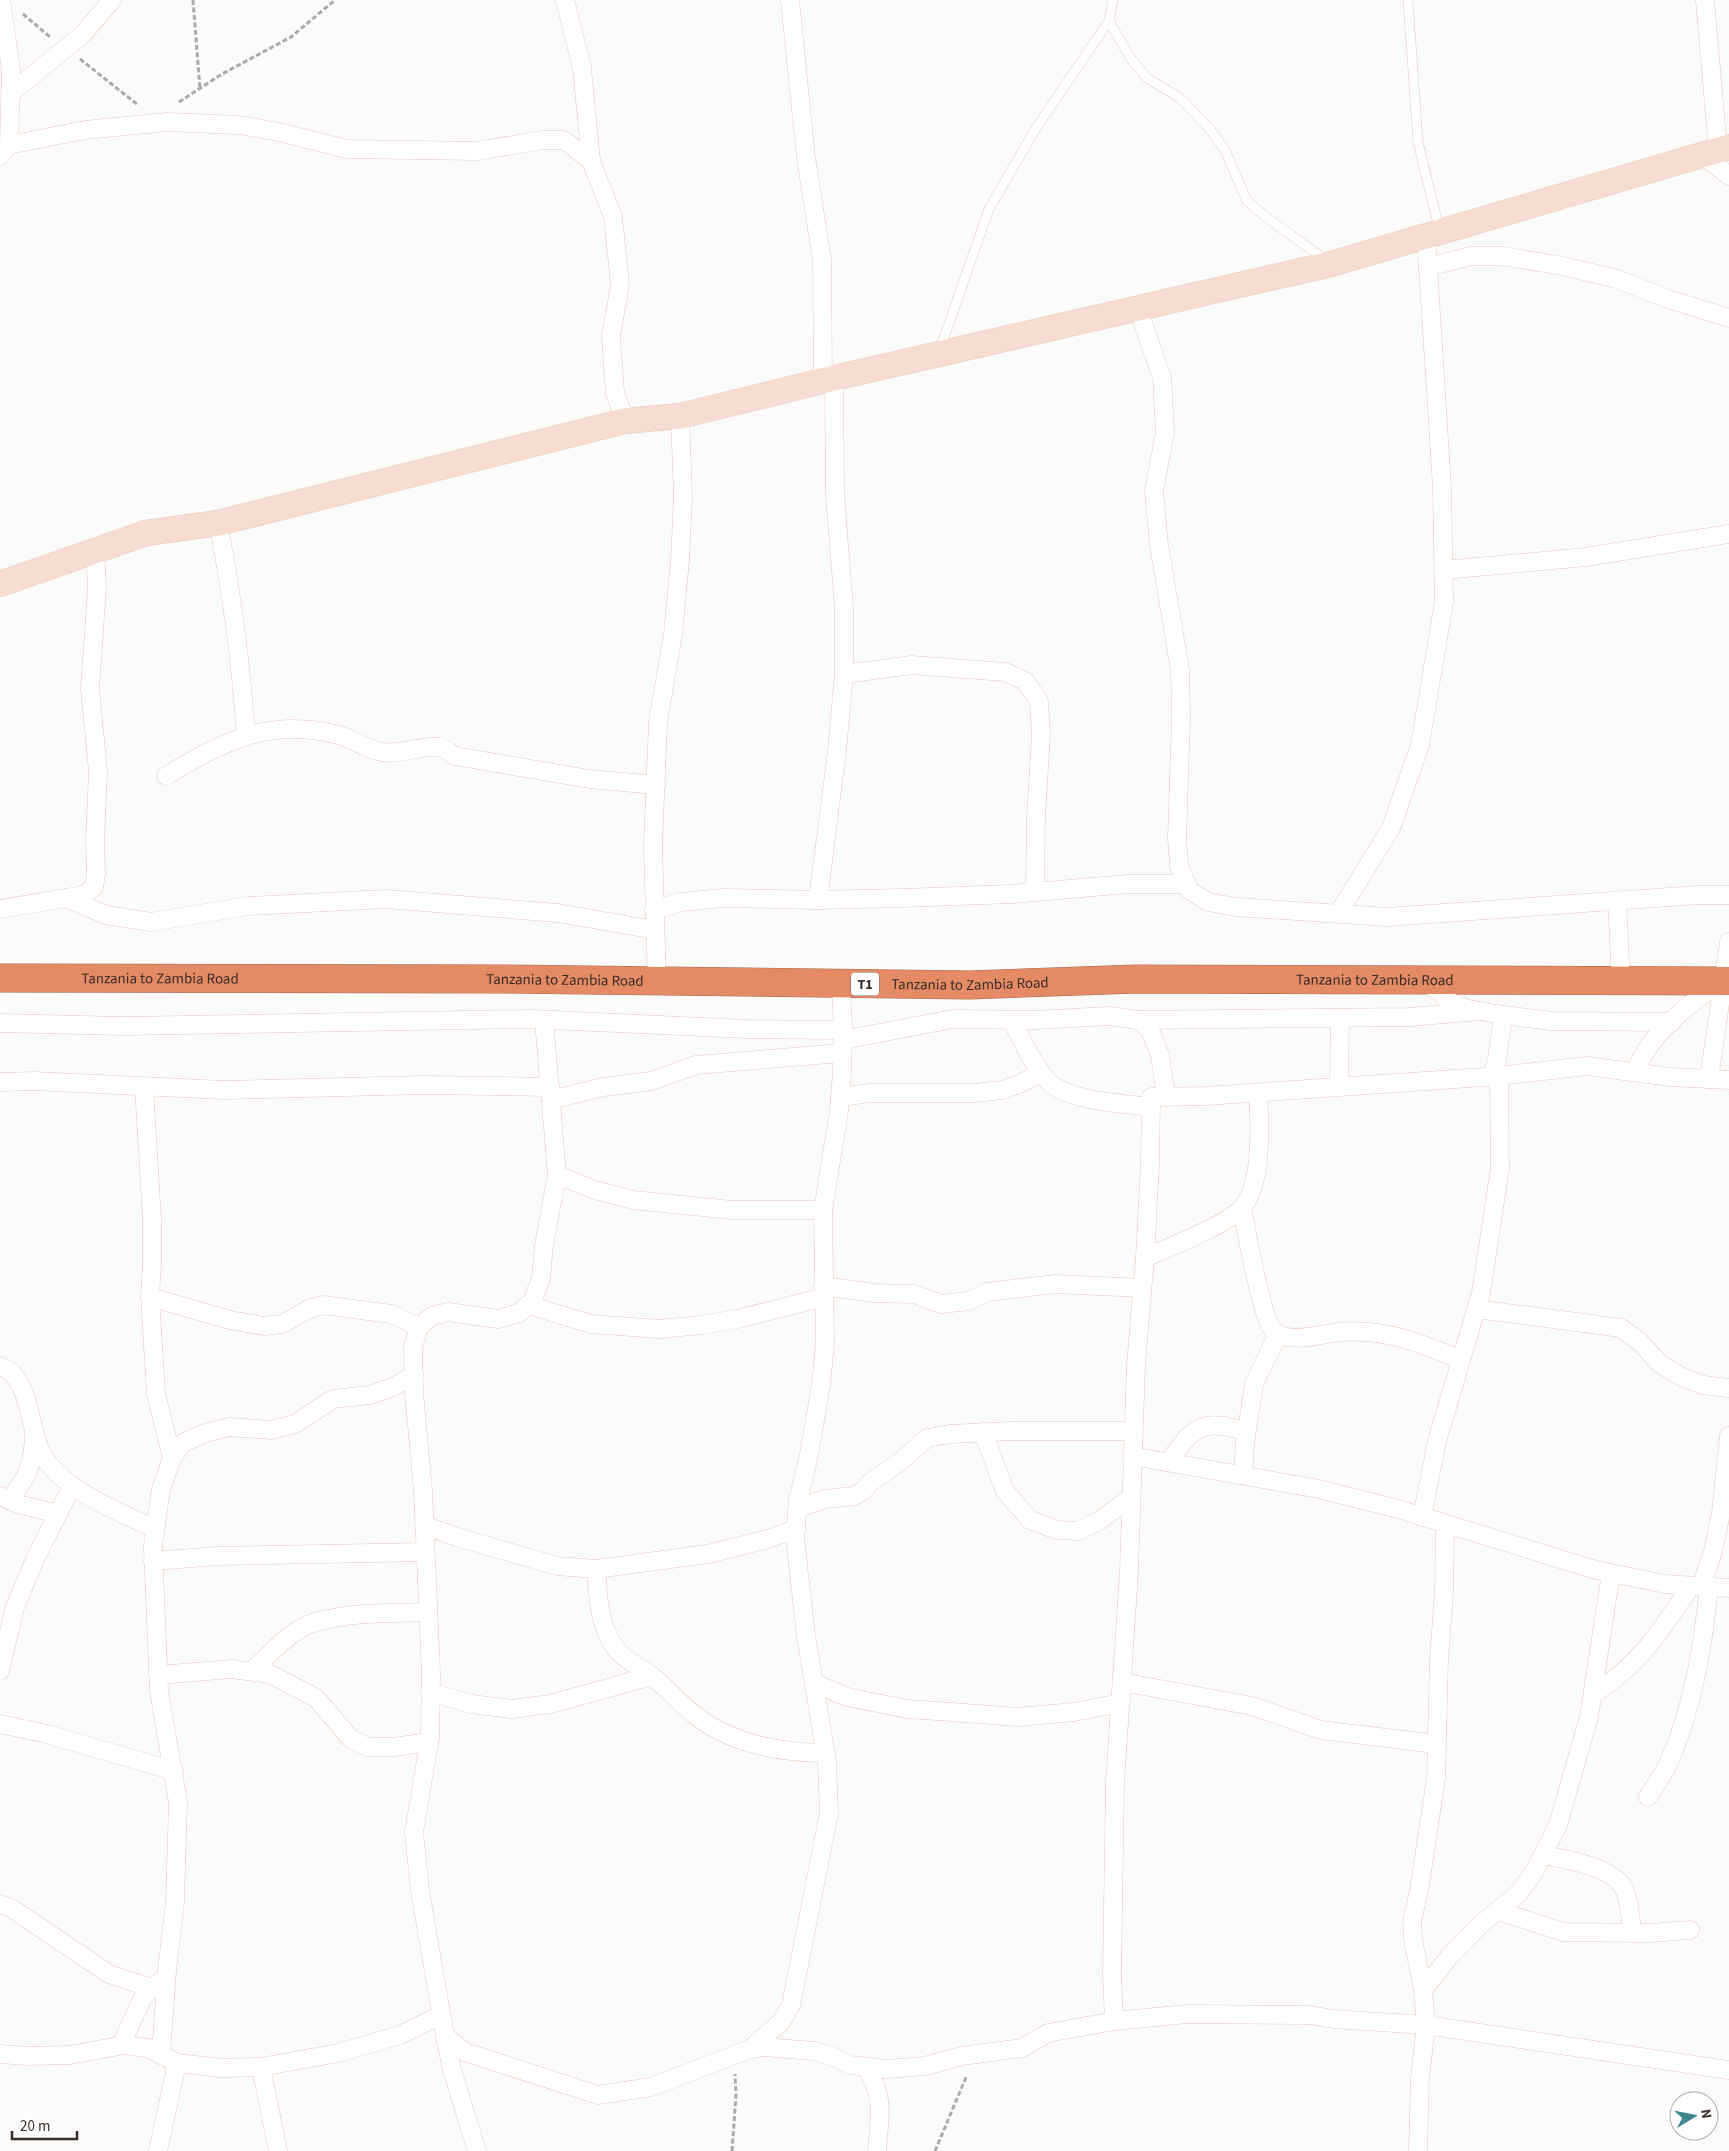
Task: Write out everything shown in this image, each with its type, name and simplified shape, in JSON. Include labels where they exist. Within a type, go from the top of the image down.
[{"type":"highway","name":"Tanzania to Zambia Road","points":[[0,978],[502,979],[970,985],[1136,979],[1726,981]]},
{"type":"street","points":[[1,0],[11,70],[11,93],[4,150],[85,130],[153,121],[239,125],[278,132],[347,149],[477,151],[543,140],[564,140],[591,162]]},
{"type":"street","points":[[11,93],[82,34],[112,0]]},
{"type":"street","points":[[565,0],[582,68],[591,162],[613,218],[620,285],[611,336],[615,393],[625,420]]},
{"type":"street","points":[[790,0],[806,158],[822,260],[828,379],[844,608],[844,674],[837,751],[818,900]]},
{"type":"street","points":[[1705,0],[1716,151],[1729,176]]},
{"type":"street","points":[[0,584],[146,533],[218,523],[625,420],[680,416],[828,379],[1331,264],[1716,151]]},
{"type":"street","points":[[1338,914],[1391,828],[1420,745],[1444,602],[1442,487],[1428,268],[1433,234]]},
{"type":"street","points":[[1428,268],[1471,256],[1503,256],[1617,279],[1668,299],[1729,318]]},
{"type":"street","points":[[1138,308],[1162,378],[1165,432],[1154,491],[1159,545],[1180,670],[1182,718],[1177,839],[1179,866],[1189,890],[1208,902],[1236,906],[1387,917],[1618,900],[1729,895]]},
{"type":"street","points":[[657,982],[654,846],[658,722],[673,634],[680,560],[683,497],[680,416]]},
{"type":"street","points":[[218,523],[230,582],[242,682],[246,736]]},
{"type":"street","points":[[1444,570],[1586,557],[1729,534]]},
{"type":"street","points":[[0,909],[84,895],[94,887],[96,874],[95,841],[98,771],[90,689],[97,588],[95,550]]},
{"type":"street","points":[[844,674],[912,665],[1005,672],[1025,681],[1039,701],[1040,734],[1036,817],[1036,892]]},
{"type":"street","points":[[166,776],[200,755],[246,736],[280,729],[309,729],[340,736],[380,752],[398,753],[437,747],[455,756],[590,779],[656,785]]},
{"type":"street","points":[[654,910],[682,902],[723,898],[818,900],[1036,892],[1128,884],[1187,884]]},
{"type":"street","points":[[66,898],[106,915],[151,922],[248,906],[386,899],[558,913],[655,930]]},
{"type":"street","points":[[1618,900],[1621,981]]},
{"type":"street","points":[[1709,1079],[1723,1023],[1729,942]]},
{"type":"street","points":[[1424,980],[1452,1003],[1478,1011],[1551,1021],[1672,1022]]},
{"type":"street","points":[[1635,1072],[1639,1062],[1648,1050],[1689,1004],[1726,981]]},
{"type":"street","points":[[742,2053],[781,2022],[791,2005],[829,1813],[825,1753],[806,1636],[796,1528],[821,1385],[826,1343],[822,1210],[840,1097],[843,1041],[841,984]]},
{"type":"street","points":[[0,1082],[34,1081],[224,1090],[425,1085],[550,1094],[651,1081],[696,1065],[843,1041],[953,1019],[1011,1020],[1109,1016],[1138,1020],[1273,1017],[1410,1017],[1478,1011]]},
{"type":"street","points":[[1422,1517],[1437,1441],[1481,1294],[1500,1168],[1496,1076],[1503,1015]]},
{"type":"street","points":[[1339,1086],[1340,1018]]},
{"type":"street","points":[[0,1024],[123,1026],[544,1020],[746,1029],[843,1041]]},
{"type":"street","points":[[477,2151],[452,2070],[445,2036],[420,1891],[414,1832],[429,1742],[430,1692],[426,1552],[413,1347],[419,1327],[432,1316],[448,1312],[498,1319],[520,1313],[533,1300],[541,1278],[544,1245],[557,1175],[544,1020]]},
{"type":"street","points":[[1011,1020],[1034,1064],[1048,1082],[1064,1092],[1100,1100],[1151,1107]]},
{"type":"street","points":[[1138,1020],[1150,1030],[1160,1055],[1166,1097]]},
{"type":"street","points":[[1114,2021],[1112,1974],[1115,1791],[1129,1572],[1133,1431],[1145,1258],[1151,1097],[1258,1093],[1496,1076],[1587,1066],[1670,1077],[1729,1080]]},
{"type":"street","points":[[840,1097],[870,1093],[974,1093],[1002,1090],[1041,1073]]},
{"type":"street","points":[[144,1087],[152,1220],[150,1297],[156,1394],[172,1458]]},
{"type":"street","points":[[1145,1258],[1229,1218],[1242,1208],[1251,1190],[1256,1170],[1260,1134],[1258,1093]]},
{"type":"street","points":[[557,1175],[595,1190],[633,1200],[732,1210],[822,1210]]},
{"type":"street","points":[[1242,1208],[1263,1305],[1272,1329],[1278,1334],[1303,1338],[1340,1332],[1372,1332],[1408,1338],[1461,1360]]},
{"type":"street","points":[[528,1305],[591,1324],[659,1329],[736,1319],[824,1292],[914,1294],[941,1304],[969,1301],[988,1292],[1055,1284],[1142,1288]]},
{"type":"street","points":[[150,1297],[230,1320],[264,1326],[282,1324],[310,1309],[323,1305],[391,1314],[419,1327]]},
{"type":"street","points":[[1477,1309],[1621,1328],[1640,1342],[1660,1364],[1682,1377],[1703,1384],[1729,1388]]},
{"type":"street","points":[[1243,1475],[1246,1432],[1254,1384],[1278,1334]]},
{"type":"street","points":[[0,1366],[12,1373],[26,1398],[34,1434],[47,1462],[72,1486],[155,1530]]},
{"type":"street","points":[[161,2055],[166,1978],[175,1902],[178,1802],[159,1691],[154,1561],[155,1530],[161,1489],[172,1458],[183,1443],[205,1433],[229,1427],[271,1430],[295,1424],[333,1399],[370,1395],[393,1387],[414,1375]]},
{"type":"street","points":[[1169,1462],[1189,1435],[1198,1427],[1230,1426],[1246,1432]]},
{"type":"street","points":[[798,1508],[825,1499],[854,1496],[864,1490],[870,1482],[900,1462],[927,1438],[950,1434],[983,1432],[1133,1431]]},
{"type":"street","points":[[983,1432],[1005,1491],[1030,1520],[1057,1530],[1078,1531],[1099,1521],[1130,1498]]},
{"type":"street","points":[[5,1498],[26,1479],[33,1459],[34,1434]]},
{"type":"street","points":[[1648,1797],[1667,1766],[1689,1704],[1703,1639],[1701,1586],[1712,1552],[1720,1513],[1729,1436]]},
{"type":"street","points":[[1132,1456],[1320,1488],[1596,1570],[1665,1584],[1729,1588]]},
{"type":"street","points":[[0,1672],[15,1607],[36,1556],[72,1486]]},
{"type":"street","points":[[5,1498],[58,1514]]},
{"type":"street","points":[[1418,2151],[1420,2078],[1426,2025],[1423,1990],[1413,1939],[1412,1921],[1419,1891],[1436,1778],[1438,1659],[1444,1592],[1445,1524]]},
{"type":"street","points":[[424,1525],[457,1537],[557,1566],[596,1569],[708,1554],[768,1539],[796,1528]]},
{"type":"street","points":[[154,1561],[218,1556],[426,1552]]},
{"type":"street","points":[[596,1569],[600,1610],[607,1634],[621,1657],[652,1676],[697,1717],[738,1740],[780,1750],[825,1753]]},
{"type":"street","points":[[1423,1990],[1449,1957],[1480,1925],[1519,1893],[1534,1872],[1558,1825],[1589,1717],[1611,1573]]},
{"type":"street","points":[[1593,1694],[1610,1684],[1639,1659],[1701,1586]]},
{"type":"street","points":[[252,1671],[290,1636],[315,1622],[373,1614],[428,1612]]},
{"type":"street","points":[[158,1675],[231,1669],[270,1674],[316,1698],[327,1714],[351,1739],[368,1747],[394,1747],[429,1742]]},
{"type":"street","points":[[430,1692],[471,1704],[511,1709],[550,1704],[652,1676]]},
{"type":"street","points":[[1122,1682],[1252,1706],[1321,1730],[1436,1744]]},
{"type":"street","points":[[814,1683],[846,1697],[907,1709],[1018,1717],[1074,1712],[1121,1704]]},
{"type":"street","points":[[0,1724],[57,1736],[174,1771]]},
{"type":"street","points":[[1542,1855],[1577,1862],[1600,1870],[1616,1879],[1625,1890],[1633,1933]]},
{"type":"street","points":[[0,1904],[11,1908],[109,1974],[152,1988]]},
{"type":"street","points":[[1499,1911],[1563,1932],[1633,1933],[1690,1930]]},
{"type":"street","points":[[121,2045],[136,2009],[152,1988],[166,1978]]},
{"type":"street","points":[[445,2036],[465,2052],[598,2094],[651,2087],[742,2053],[764,2047],[814,2052],[831,2056],[850,2065],[866,2068],[886,2069],[925,2066],[975,2054],[1022,2048],[1048,2033],[1114,2021],[1187,2014],[1302,2015],[1426,2025],[1729,2070]]},
{"type":"street","points":[[0,2054],[27,2056],[70,2055],[121,2045],[148,2048],[178,2063],[221,2068],[262,2067],[338,2053],[400,2035],[441,2015]]},
{"type":"street","points":[[158,2151],[178,2063]]},
{"type":"street","points":[[262,2067],[278,2151]]},
{"type":"street","points":[[866,2068],[874,2081],[880,2104],[877,2151]]},
{"type":"lane","points":[[938,354],[989,209],[1036,128],[1109,21],[1113,0]]},
{"type":"lane","points":[[1408,0],[1418,142],[1433,234]]},
{"type":"lane","points":[[1109,21],[1131,59],[1147,78],[1180,98],[1209,128],[1225,150],[1247,201],[1331,264]]},
{"type":"path","points":[[193,0],[200,89]]},
{"type":"path","points":[[20,12],[153,121],[222,74],[291,37],[335,0]]},
{"type":"path","points":[[732,2151],[736,2095],[742,2053]]},
{"type":"path","points":[[936,2151],[975,2054]]}]
